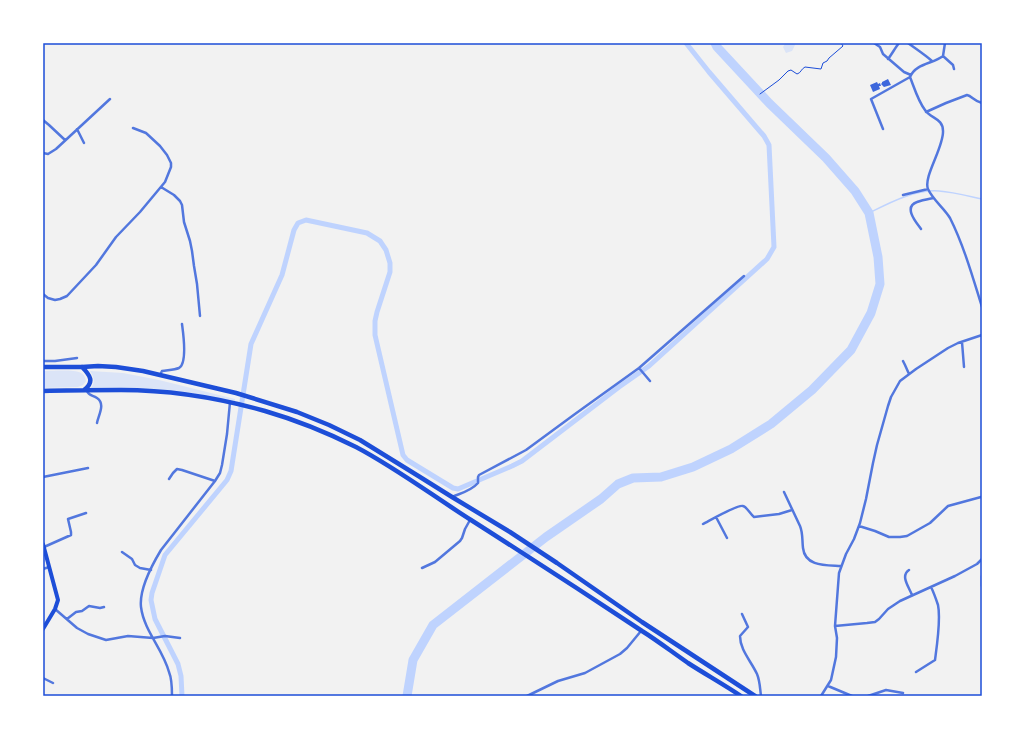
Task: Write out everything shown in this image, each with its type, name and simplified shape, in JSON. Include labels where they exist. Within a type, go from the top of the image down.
[{"type":"highway","points":[[43,367],[82,368],[98,366],[143,371],[236,393],[297,412],[329,425],[360,440],[510,532],[748,694],[755,696]]},
{"type":"highway","points":[[82,368],[88,373],[90,378],[89,386],[85,390]]},
{"type":"highway","points":[[43,391],[123,390],[197,397],[248,406],[320,430],[387,465],[551,571],[689,664],[741,696]]},
{"type":"highway","points":[[357,448],[360,440]]},
{"type":"main road","points":[[43,545],[58,600],[55,609],[43,629]]},
{"type":"street","points":[[874,43],[880,47],[883,54],[910,76],[922,106],[930,116],[939,120],[942,125],[944,131],[941,145],[929,176],[927,185],[928,190],[950,219],[965,254],[982,307]]},
{"type":"street","points":[[888,58],[899,43]]},
{"type":"street","points":[[908,43],[932,61]]},
{"type":"street","points":[[943,56],[945,43]]},
{"type":"street","points":[[883,129],[871,99],[910,76],[918,67],[943,56]]},
{"type":"street","points":[[943,56],[953,65],[954,69]]},
{"type":"street","points":[[926,112],[946,102],[967,95],[982,103]]},
{"type":"street","points":[[43,153],[48,154],[52,152],[110,99]]},
{"type":"street","points":[[43,120],[65,140]]},
{"type":"street","points":[[43,294],[48,298],[55,300],[60,300],[67,296],[96,265],[116,237],[161,187],[168,175],[171,167],[167,155],[146,133],[133,128]]},
{"type":"street","points":[[77,129],[84,143]]},
{"type":"street","points":[[161,187],[174,195],[180,201],[182,206],[184,222],[192,251],[200,316]]},
{"type":"street","points":[[903,195],[928,190]]},
{"type":"street","points":[[921,229],[910,212],[911,208],[916,202],[933,197]]},
{"type":"street","points":[[452,497],[469,490],[478,482],[479,475],[526,450],[640,368],[744,276]]},
{"type":"street","points":[[160,375],[162,371],[180,368],[182,364],[184,352],[182,324]]},
{"type":"street","points":[[821,696],[831,680],[836,657],[837,638],[835,626],[839,573],[859,526],[888,406],[895,390],[900,381],[948,348],[982,335]]},
{"type":"street","points":[[962,342],[964,368]]},
{"type":"street","points":[[43,361],[77,358]]},
{"type":"street","points":[[903,361],[906,364],[909,374]]},
{"type":"street","points":[[640,368],[650,381]]},
{"type":"street","points":[[85,390],[89,395],[100,400],[101,410],[97,423]]},
{"type":"street","points":[[172,696],[169,670],[145,619],[141,607],[142,595],[151,570],[161,550],[220,473],[231,402]]},
{"type":"street","points":[[43,477],[88,468]]},
{"type":"street","points":[[169,479],[177,469],[215,480]]},
{"type":"street","points":[[784,492],[802,530],[803,551],[808,559],[816,564],[841,566]]},
{"type":"street","points":[[859,526],[889,537],[900,538],[907,536],[930,523],[948,506],[981,497]]},
{"type":"street","points":[[703,524],[741,506],[745,507],[754,517],[780,514],[792,510]]},
{"type":"street","points":[[43,545],[71,536],[68,519],[86,513]]},
{"type":"street","points":[[716,517],[727,538]]},
{"type":"street","points":[[422,568],[435,562],[460,541],[470,520]]},
{"type":"street","points":[[122,552],[132,559],[135,565],[140,568],[151,570]]},
{"type":"street","points":[[835,626],[875,622],[893,605],[968,569],[981,560]]},
{"type":"street","points":[[43,569],[49,567]]},
{"type":"street","points":[[909,570],[905,574],[905,579],[912,595]]},
{"type":"street","points":[[982,576],[982,586]]},
{"type":"street","points":[[916,672],[935,660],[939,610],[931,587]]},
{"type":"street","points":[[67,619],[76,612],[82,611],[89,606],[100,608],[104,607]]},
{"type":"street","points":[[55,609],[77,628],[88,634],[106,640],[128,636],[155,638],[165,636],[180,638]]},
{"type":"street","points":[[742,614],[748,627],[740,636],[741,645],[757,674],[761,696]]},
{"type":"street","points":[[527,696],[558,681],[585,673],[599,664],[620,654],[642,631]]},
{"type":"street","points":[[43,678],[53,684]]},
{"type":"street","points":[[828,686],[851,696]]},
{"type":"street","points":[[868,696],[886,690],[903,693]]},
{"type":"path","points":[[760,94],[779,80],[788,71],[791,70],[797,74],[805,67],[821,69],[823,63],[843,46],[841,43]]},
{"type":"shaded area","points":[[794,43],[795,45],[792,51],[786,53],[783,47],[785,44]]},
{"type":"shaded area","points":[[43,371],[78,372],[85,377],[86,381],[83,385],[78,387],[43,388]]},
{"type":"shaded area","points":[[90,371],[123,373],[159,380],[235,399],[235,401],[172,391],[90,389],[94,380]]},
{"type":"building","points":[[888,79],[891,85],[884,87],[881,84],[882,82]]},
{"type":"building","points":[[877,82],[878,84],[880,83],[880,89],[873,92],[870,85]]},
{"type":"waterway","points":[[182,696],[181,676],[178,664],[155,619],[151,600],[152,593],[165,555],[227,480],[231,471],[251,344],[282,275],[294,230],[298,223],[306,220],[367,233],[380,241],[386,250],[390,263],[390,272],[377,312],[375,321],[375,335],[403,455],[407,460],[453,488],[458,489],[512,466],[522,461],[649,366],[767,259],[774,247],[769,145],[764,136],[686,43]]},
{"type":"waterway","points":[[407,696],[413,660],[433,625],[546,537],[601,499],[618,484],[633,478],[661,477],[693,467],[731,449],[771,424],[812,390],[851,350],[871,313],[880,284],[878,257],[869,213],[855,191],[826,158],[769,103],[715,43]]},
{"type":"waterway","points":[[869,213],[902,198],[921,192],[950,192],[982,199]]}]
